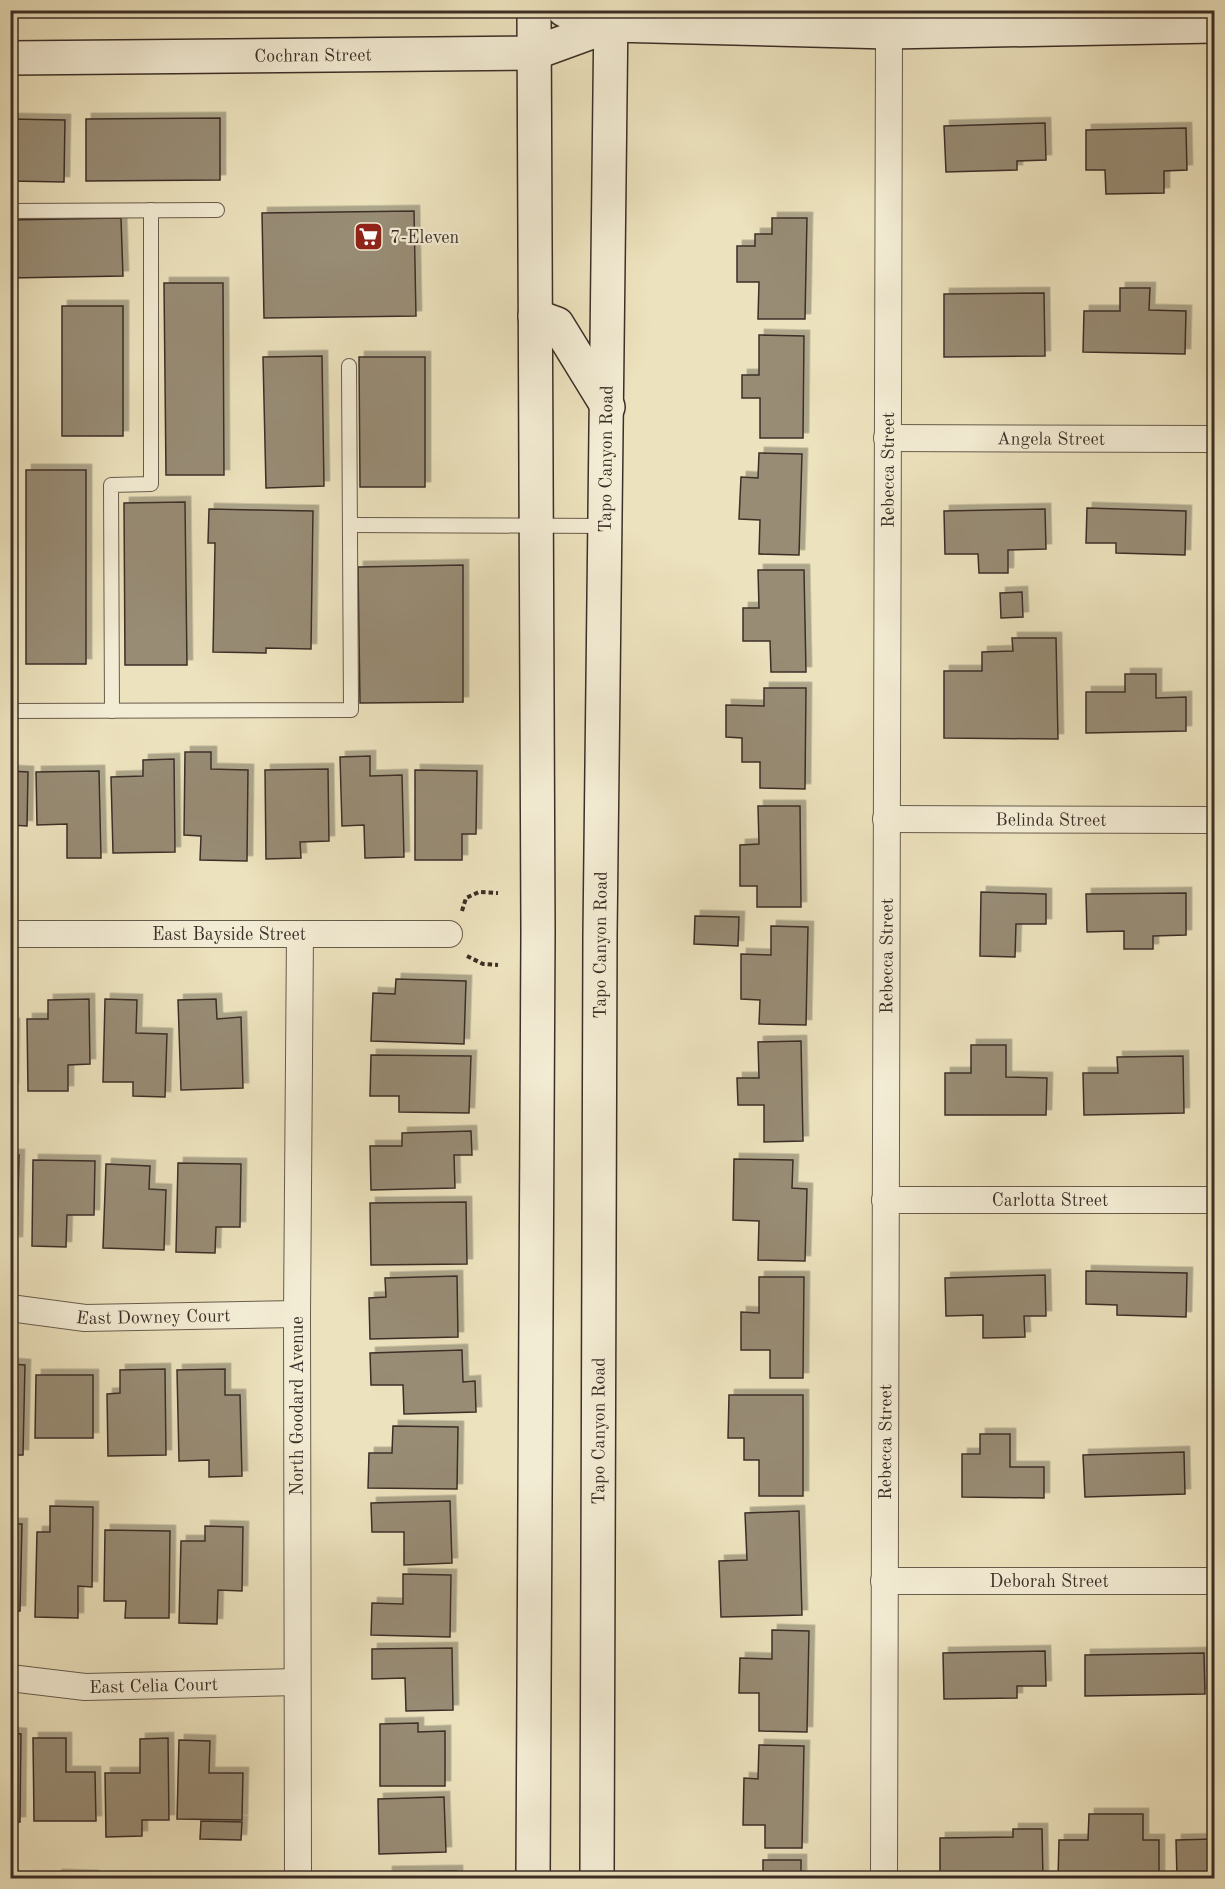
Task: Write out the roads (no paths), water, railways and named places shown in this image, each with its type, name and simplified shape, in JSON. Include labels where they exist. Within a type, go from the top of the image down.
[{"type":"main road","points":[[533,1878],[538,932],[534,10]]},
{"type":"main road","name":"Cochran Street","points":[[564,10],[611,18],[889,32],[1215,26]]},
{"type":"main road","name":"Cochran Street","points":[[10,58],[534,52],[611,18]]},
{"type":"main road","name":"Tapo Canyon Road","points":[[597,1878],[600,935],[611,18]]},
{"type":"main road","points":[[535,316],[556,324],[608,407]]},
{"type":"street","name":"Rebecca Street","points":[[884,1878],[889,32]]},
{"type":"street","name":"Angela Street","points":[[887,438],[1215,439]]},
{"type":"street","name":"Belinda Street","points":[[886,819],[1215,820]]},
{"type":"street","name":"East Bayside Street","points":[[10,934],[449,934]]},
{"type":"street","name":"North Goodard Avenue","points":[[298,1878],[297,1314],[300,934]]},
{"type":"street","name":"Carlotta Street","points":[[885,1200],[1215,1200]]},
{"type":"street","name":"East Downey Court","points":[[10,1308],[85,1318],[297,1314]]},
{"type":"street","name":"Deborah Street","points":[[884,1581],[1215,1581]]},
{"type":"street","name":"East Celia Court","points":[[10,1677],[85,1687],[297,1682]]},
{"type":"lane","points":[[112,711],[111,485],[151,484],[151,210]]},
{"type":"lane","points":[[10,212],[217,210]]},
{"type":"lane","points":[[10,711],[351,710],[349,366]]},
{"type":"lane","points":[[350,525],[606,526]]},
{"type":"place","name":"7-Eleven","points":[[369,237]]}]
